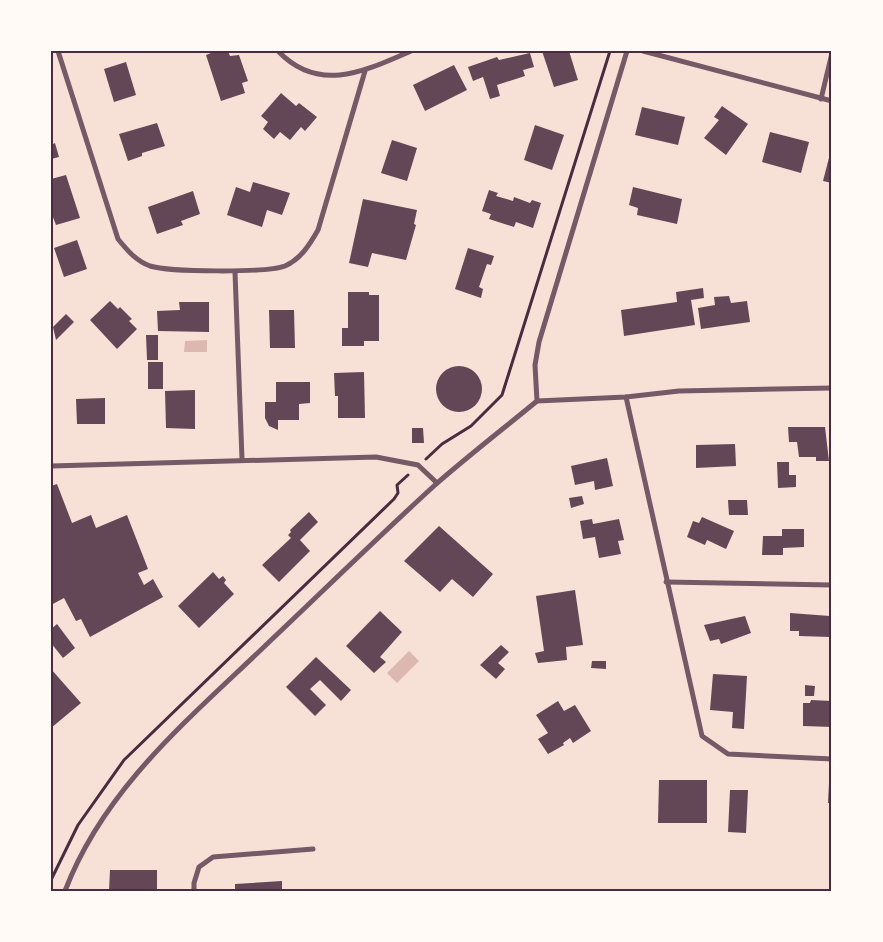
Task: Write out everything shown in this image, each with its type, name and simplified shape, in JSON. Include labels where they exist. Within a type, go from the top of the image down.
[{"type":"street","points":[[58,51],[118,239],[133,257],[151,266],[236,272],[285,266],[306,251],[318,230],[365,71]]},
{"type":"street","points":[[278,51],[290,64],[312,72],[335,77],[365,71],[411,51]]},
{"type":"street","points":[[537,400],[535,365],[539,342],[627,51]]},
{"type":"street","points":[[643,51],[832,101]]},
{"type":"street","points":[[821,99],[832,53]]},
{"type":"street","points":[[236,272],[242,459]]},
{"type":"street","points":[[65,891],[73,870],[104,814],[147,760],[437,484],[537,400],[626,398],[680,391],[832,388]]},
{"type":"street","points":[[626,398],[702,736],[728,754],[832,758]]},
{"type":"street","points":[[51,466],[242,459],[376,457],[418,465],[437,484]]},
{"type":"street","points":[[666,582],[832,585]]},
{"type":"street","points":[[194,891],[194,883],[199,867],[213,856],[313,849]]},
{"type":"path","points":[[51,880],[78,825],[124,760],[394,499],[398,493],[396,484],[442,444],[472,426],[502,395],[610,51]]},
{"type":"shaded area","points":[[207,340],[207,352],[184,352],[185,341]]},
{"type":"shaded area","points":[[409,651],[419,661],[397,683],[387,673]]},
{"type":"building","points":[[216,51],[228,51],[230,56],[239,55],[248,81],[242,83],[245,93],[221,101],[206,55]]},
{"type":"building","points":[[542,51],[569,51],[578,80],[554,87]]},
{"type":"building","points":[[530,53],[534,67],[523,70],[525,76],[497,85],[500,96],[490,99],[483,77],[473,81],[468,67],[497,57],[499,60]]},
{"type":"building","points":[[126,62],[136,95],[114,102],[104,69]]},
{"type":"building","points":[[454,65],[467,90],[425,111],[413,85]]},
{"type":"building","points":[[281,93],[296,106],[299,103],[317,117],[305,131],[301,127],[290,140],[280,132],[274,139],[263,129],[268,122],[261,116]]},
{"type":"building","points":[[722,106],[748,124],[726,155],[704,138],[719,120],[714,117]]},
{"type":"building","points":[[642,107],[685,117],[678,145],[635,135]]},
{"type":"building","points":[[157,123],[165,146],[142,153],[142,156],[128,161],[119,134]]},
{"type":"building","points":[[535,125],[564,135],[552,170],[524,160]]},
{"type":"building","points":[[770,132],[809,142],[801,173],[762,162]]},
{"type":"building","points":[[392,140],[417,148],[407,181],[381,173]]},
{"type":"building","points":[[55,143],[59,157],[51,159],[51,145]]},
{"type":"building","points":[[832,150],[832,183],[823,181]]},
{"type":"building","points":[[66,175],[80,218],[56,225],[51,212],[51,179]]},
{"type":"building","points":[[253,182],[290,193],[282,215],[267,210],[262,227],[227,215],[236,187],[250,192]]},
{"type":"building","points":[[633,187],[682,199],[677,224],[637,215],[638,208],[629,205]]},
{"type":"building","points":[[489,190],[498,193],[496,196],[513,201],[514,197],[530,203],[532,200],[541,203],[533,228],[516,222],[514,227],[489,219],[491,214],[482,211]]},
{"type":"building","points":[[193,191],[200,214],[181,221],[183,225],[157,234],[148,207]]},
{"type":"building","points":[[363,199],[417,210],[414,224],[416,225],[406,260],[372,253],[368,267],[349,263]]},
{"type":"building","points":[[77,240],[87,269],[64,277],[54,248]]},
{"type":"building","points":[[468,248],[494,256],[491,265],[487,264],[479,287],[483,289],[481,298],[455,289]]},
{"type":"building","points":[[703,288],[704,298],[691,300],[695,325],[624,336],[621,310],[677,302],[676,292]]},
{"type":"building","points":[[348,292],[369,292],[369,295],[379,295],[379,341],[364,341],[364,346],[342,346],[342,328],[348,328]]},
{"type":"building","points":[[729,296],[731,303],[747,301],[750,322],[701,329],[698,308],[715,305],[714,297]]},
{"type":"building","points":[[110,301],[118,309],[120,307],[132,319],[129,321],[137,329],[117,349],[90,320]]},
{"type":"building","points":[[179,302],[209,302],[209,332],[158,331],[157,311],[180,310]]},
{"type":"building","points":[[269,310],[294,310],[295,348],[270,348]]},
{"type":"building","points":[[66,314],[74,322],[56,340],[53,327]]},
{"type":"building","points":[[146,335],[158,335],[158,360],[147,360]]},
{"type":"building","points":[[148,362],[163,362],[163,389],[148,389]]},
{"type":"building","points":[[459,366],[472,370],[478,376],[482,389],[478,402],[472,408],[459,412],[446,408],[440,402],[436,389],[440,376],[446,370]]},
{"type":"building","points":[[364,372],[365,418],[338,418],[338,396],[335,396],[334,373]]},
{"type":"building","points":[[276,382],[310,382],[310,403],[299,404],[299,420],[278,420],[278,430],[269,426],[265,418],[265,402],[276,402]]},
{"type":"building","points":[[195,390],[195,429],[166,428],[165,391]]},
{"type":"building","points":[[105,398],[105,424],[77,424],[76,399]]},
{"type":"building","points":[[788,427],[825,427],[829,461],[816,461],[816,457],[799,457],[797,442],[789,442]]},
{"type":"building","points":[[412,428],[423,428],[424,443],[412,443]]},
{"type":"building","points":[[735,444],[736,466],[696,468],[696,445]]},
{"type":"building","points":[[607,458],[613,486],[595,490],[594,481],[575,485],[571,466]]},
{"type":"building","points":[[777,462],[789,462],[789,475],[796,475],[796,487],[778,488]]},
{"type":"building","points":[[57,484],[72,523],[91,515],[96,528],[127,515],[148,569],[138,573],[144,585],[153,579],[163,597],[90,637],[81,619],[76,621],[64,598],[51,605],[51,486]]},
{"type":"building","points":[[582,496],[584,504],[571,508],[569,498]]},
{"type":"building","points":[[728,500],[747,500],[748,515],[729,515]]},
{"type":"building","points":[[309,512],[318,522],[300,540],[310,551],[279,582],[262,565],[291,538],[288,535],[291,532],[290,530]]},
{"type":"building","points":[[702,517],[734,531],[726,549],[707,540],[705,545],[687,537],[693,521],[699,523]]},
{"type":"building","points":[[592,519],[593,524],[619,519],[624,540],[618,541],[621,554],[599,558],[595,537],[583,539],[580,521]]},
{"type":"building","points":[[439,526],[493,574],[473,597],[452,579],[440,592],[404,561]]},
{"type":"building","points":[[782,529],[804,529],[804,547],[783,548],[783,555],[762,555],[763,536],[782,536]]},
{"type":"building","points":[[213,572],[219,579],[223,576],[226,580],[224,583],[234,594],[199,628],[178,606]]},
{"type":"building","points":[[575,590],[583,645],[566,647],[567,660],[538,663],[535,653],[544,651],[536,596]]},
{"type":"building","points":[[380,611],[402,632],[380,657],[386,662],[374,673],[346,646]]},
{"type":"building","points":[[790,613],[830,616],[830,637],[799,636],[799,631],[790,631]]},
{"type":"building","points":[[745,616],[751,633],[721,644],[719,639],[710,641],[704,625]]},
{"type":"building","points":[[57,624],[75,648],[63,658],[51,643],[51,629]]},
{"type":"building","points":[[501,645],[509,652],[498,663],[505,669],[496,679],[480,665]]},
{"type":"building","points":[[316,657],[351,690],[341,701],[320,680],[310,689],[326,705],[315,716],[286,687]]},
{"type":"building","points":[[592,661],[606,661],[606,669],[591,668]]},
{"type":"building","points":[[51,669],[81,703],[51,728]]},
{"type":"building","points":[[713,674],[747,676],[744,729],[732,728],[733,712],[710,710]]},
{"type":"building","points":[[805,685],[815,686],[814,696],[805,696]]},
{"type":"building","points":[[811,700],[832,701],[832,727],[803,726],[803,703],[810,703]]},
{"type":"building","points":[[558,701],[564,711],[575,705],[591,731],[573,743],[570,738],[563,743],[564,745],[548,754],[538,739],[548,733],[536,715]]},
{"type":"building","points":[[659,780],[707,780],[707,823],[658,823]]},
{"type":"building","points":[[829,783],[832,783],[832,803],[828,803]]},
{"type":"building","points":[[730,790],[748,790],[746,833],[728,832]]},
{"type":"building","points":[[830,828],[832,829],[832,844],[829,843]]},
{"type":"building","points":[[110,870],[157,870],[157,891],[109,891]]},
{"type":"building","points":[[282,881],[282,891],[235,891],[235,884]]}]
